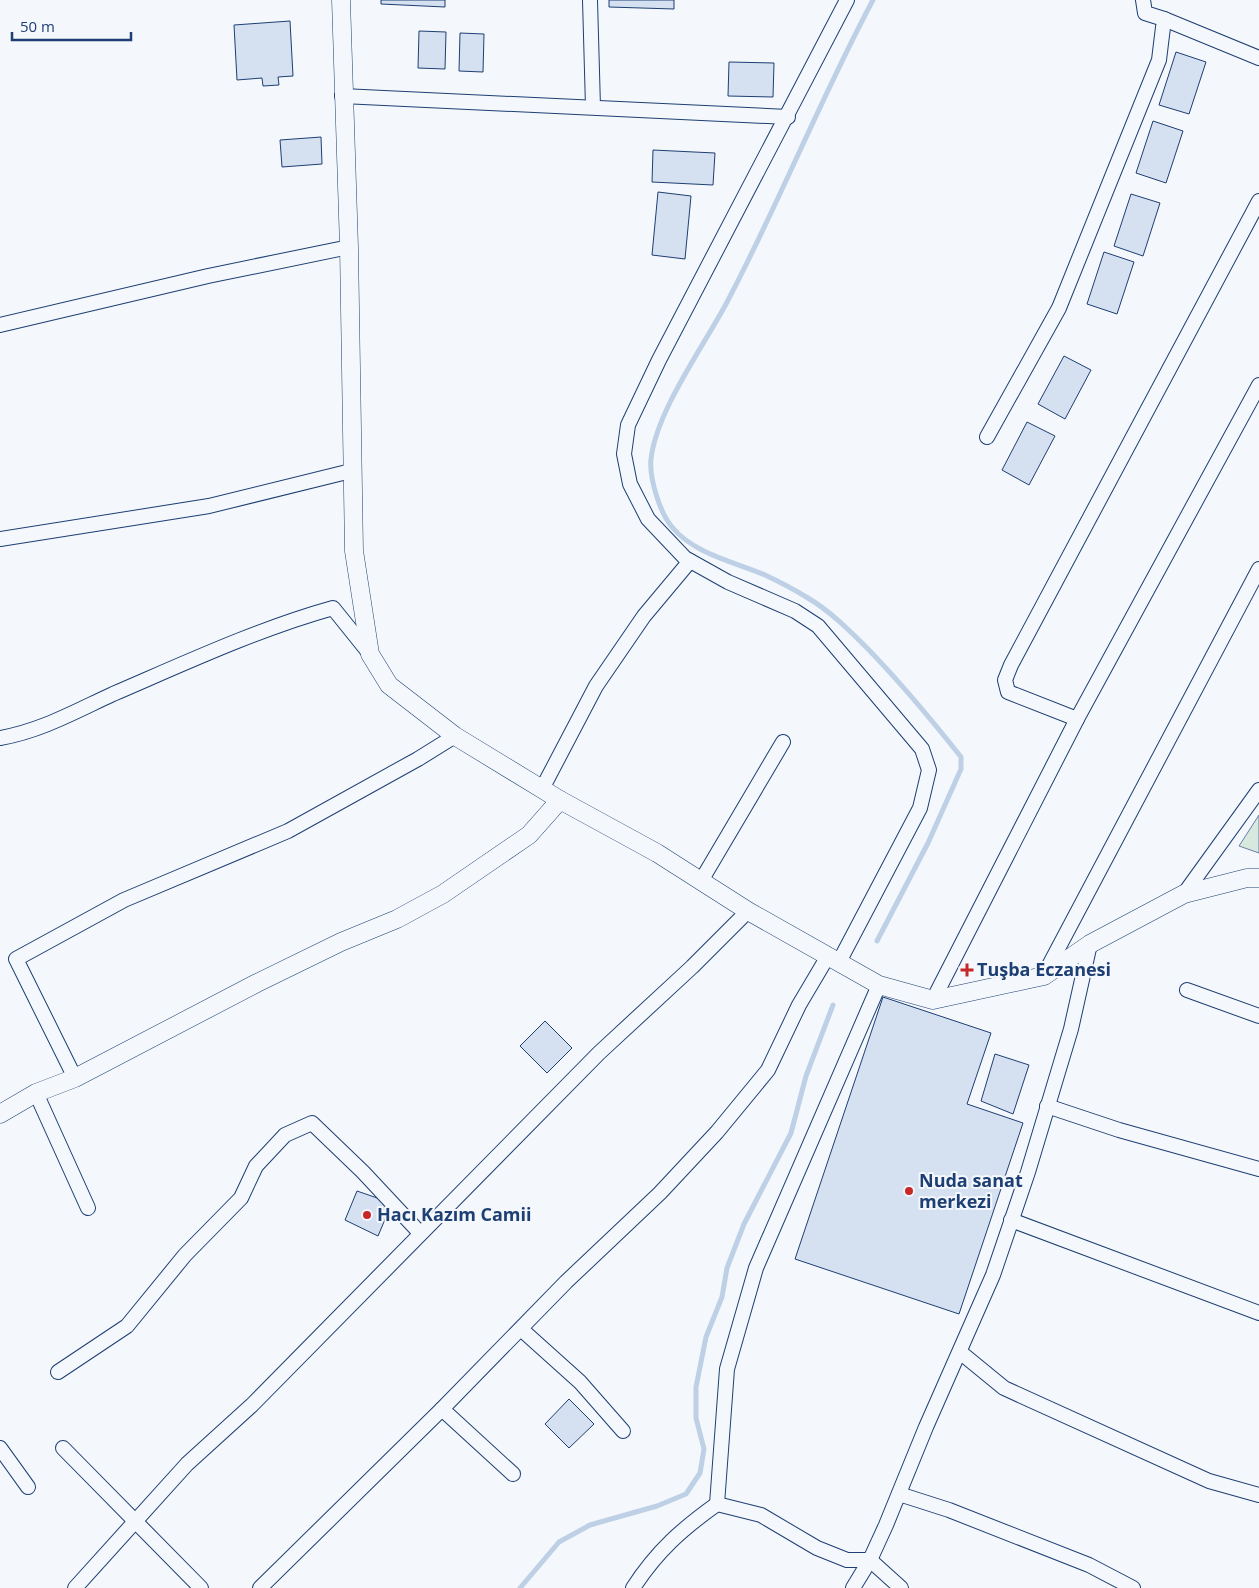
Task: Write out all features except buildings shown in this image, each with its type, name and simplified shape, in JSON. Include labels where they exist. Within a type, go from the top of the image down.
[{"type":"street","points":[[341,0],[342,96],[349,247],[351,471],[354,551],[370,654]]},
{"type":"street","points":[[590,0],[593,107]]},
{"type":"street","points":[[260,1588],[442,1410],[566,1282],[660,1193],[717,1132],[768,1070],[799,1005],[833,959],[920,808],[929,770],[922,749],[818,626],[795,611],[728,582],[690,560],[648,520],[630,484],[624,454],[628,425],[659,360],[788,117],[847,0]]},
{"type":"street","points":[[1143,0],[1146,13],[1259,58]]},
{"type":"street","points":[[987,437],[1059,308],[1159,60],[1164,20]]},
{"type":"street","points":[[342,96],[788,117]]},
{"type":"street","points":[[1077,720],[1008,692],[1006,680],[1011,665],[1259,201]]},
{"type":"street","points":[[0,325],[208,276],[349,247]]},
{"type":"street","points":[[933,1000],[1077,720],[1259,385]]},
{"type":"street","points":[[0,539],[209,506],[351,471]]},
{"type":"street","points":[[542,789],[596,686],[644,616],[690,560]]},
{"type":"street","points":[[1044,976],[1259,569]]},
{"type":"street","points":[[0,738],[43,727],[113,694],[290,620],[333,608],[370,654],[389,685],[455,736],[560,800],[657,853],[748,911],[879,986],[933,1000],[1044,976],[1090,944],[1184,894],[1247,878],[1259,878]]},
{"type":"street","points":[[75,1078],[16,959],[62,936],[124,900],[288,831],[418,759],[455,736]]},
{"type":"street","points":[[701,881],[783,742]]},
{"type":"street","points":[[1184,894],[1259,790]]},
{"type":"street","points":[[0,1114],[36,1093],[75,1078],[257,983],[341,942],[397,919],[443,894],[529,835],[560,800]]},
{"type":"street","points":[[76,1588],[125,1531],[136,1522],[187,1464],[252,1405],[599,1053],[692,967],[748,911]]},
{"type":"street","points":[[853,1588],[870,1560],[993,1275],[1010,1220],[1028,1172],[1071,1029],[1090,944]]},
{"type":"street","points":[[717,1504],[727,1369],[756,1268],[879,986]]},
{"type":"street","points":[[1187,990],[1259,1016]]},
{"type":"street","points":[[36,1093],[88,1208]]},
{"type":"street","points":[[1047,1106],[1119,1130],[1259,1169]]},
{"type":"street","points":[[58,1372],[127,1326],[185,1255],[241,1198],[256,1166],[285,1135],[312,1123],[363,1172],[420,1233]]},
{"type":"street","points":[[1010,1220],[1259,1313]]},
{"type":"street","points":[[521,1329],[580,1382],[623,1431]]},
{"type":"street","points":[[960,1352],[1004,1388],[1209,1480],[1259,1494]]},
{"type":"street","points":[[442,1410],[513,1474]]},
{"type":"street","points":[[0,1448],[28,1487]]},
{"type":"street","points":[[62,1448],[201,1588]]},
{"type":"street","points":[[899,1494],[950,1510],[1089,1565],[1133,1588]]},
{"type":"street","points":[[633,1588],[651,1561],[696,1518],[717,1504],[761,1515],[816,1548],[847,1560],[870,1560],[901,1588]]},
{"type":"shaded area","points":[[1259,815],[1259,853],[1239,846]]},
{"type":"waterway","points":[[873,0],[835,75],[764,228],[726,304],[671,401],[655,441],[651,467],[654,485],[663,513],[672,527],[681,536],[703,551],[776,580],[824,609],[880,661],[916,701],[961,757],[961,769],[928,843],[877,941]]},
{"type":"waterway","points":[[520,1588],[559,1542],[590,1525],[657,1506],[686,1494],[700,1473],[704,1449],[696,1418],[696,1387],[706,1337],[722,1297],[727,1268],[744,1224],[791,1133],[806,1076],[833,1005]]},
{"type":"place","name":"Tuşba Eczanesi","points":[[967,970]]},
{"type":"place","name":"Nuda sanat merkezi","points":[[909,1191]]},
{"type":"place","name":"Hacı Kazım Camii","points":[[367,1215]]}]
